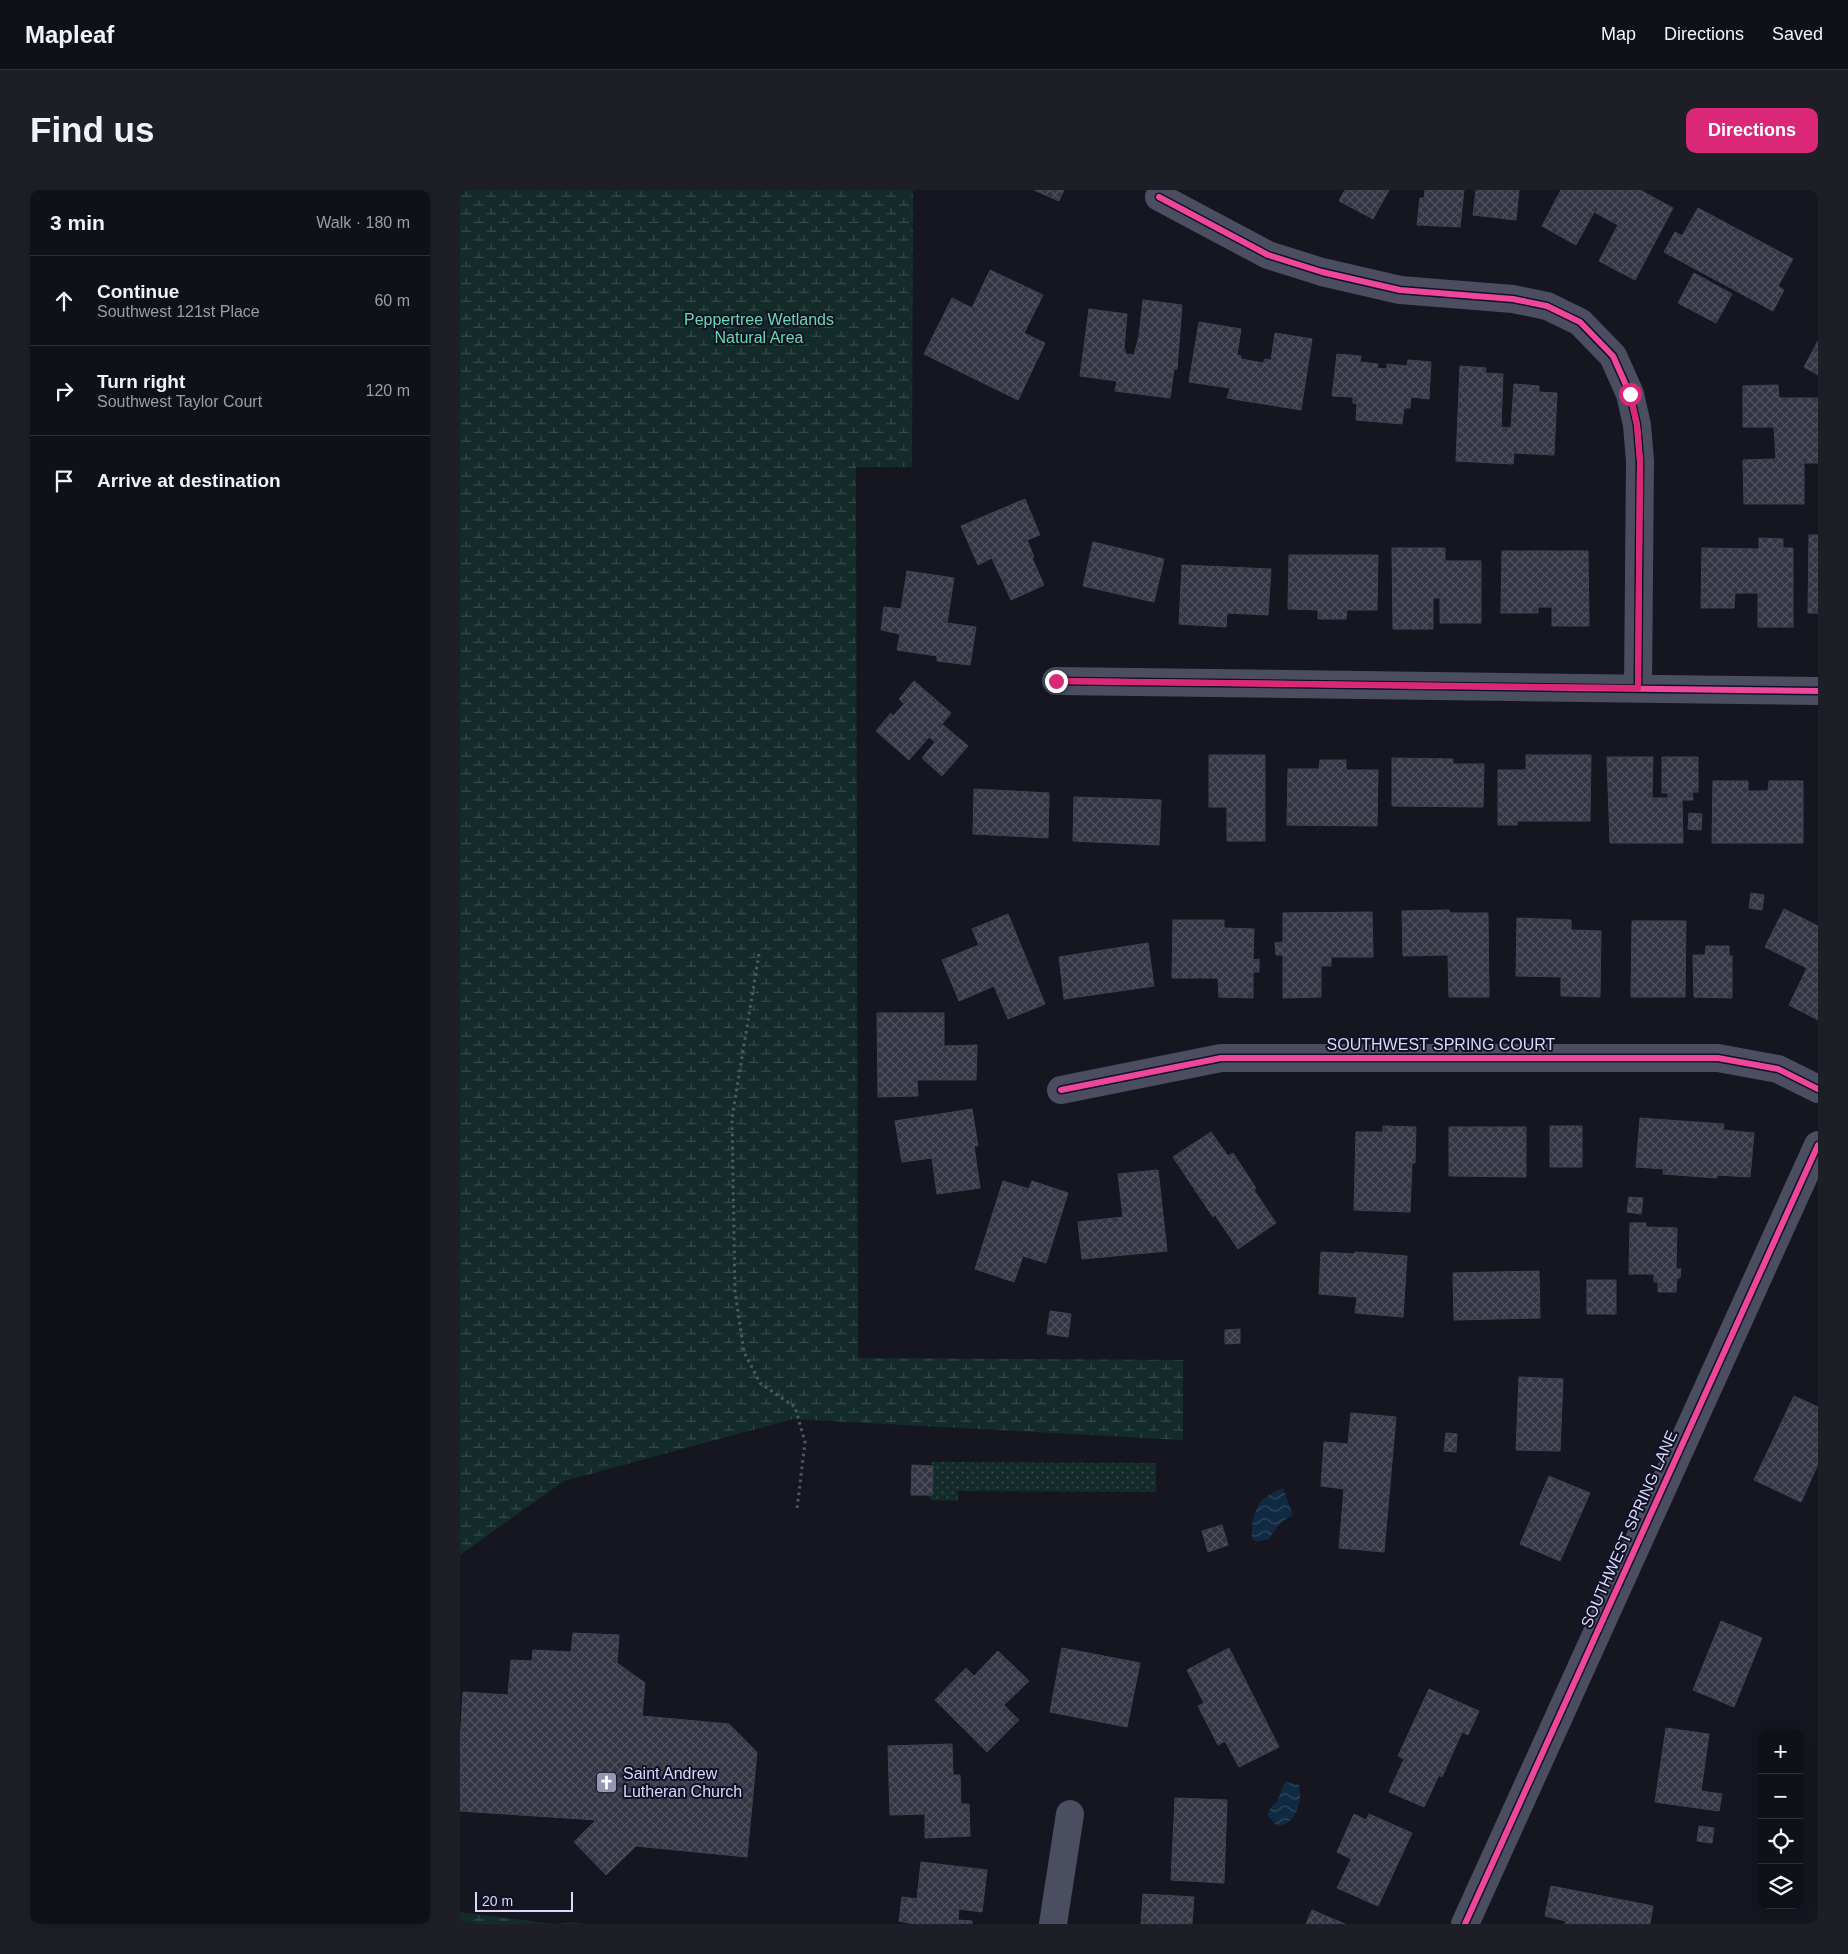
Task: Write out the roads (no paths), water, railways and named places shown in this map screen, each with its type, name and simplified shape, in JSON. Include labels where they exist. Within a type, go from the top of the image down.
[{"type":"street","points":[[1159,197],[1268,255],[1322,272],[1400,290],[1513,299],[1547,306],[1580,322],[1613,356],[1630,394],[1637,425],[1640,461],[1638,688]]},
{"type":"street","points":[[1056,681],[1818,691]]},
{"type":"street","name":"SOUTHWEST SPRING COURT","points":[[1061,1090],[1221,1058],[1718,1058],[1778,1069],[1818,1089]]},
{"type":"street","name":"SOUTHWEST SPRING LANE","points":[[1465,1924],[1818,1145]]},
{"type":"street","points":[[1053,1924],[1070,1814]]},
{"type":"water","points":[[1283,1488],[1293,1515],[1279,1525],[1269,1539],[1257,1542],[1253,1540],[1252,1525],[1259,1503],[1267,1496]]},
{"type":"water","points":[[1286,1782],[1299,1785],[1299,1805],[1292,1819],[1286,1824],[1277,1826],[1267,1815],[1277,1801]]},
{"type":"place","name":"Saint Andrew Lutheran Church","points":[[607,1782]]},
{"type":"park label","name":"Peppertree Wetlands Natural Area","points":[[759,328]]}]
